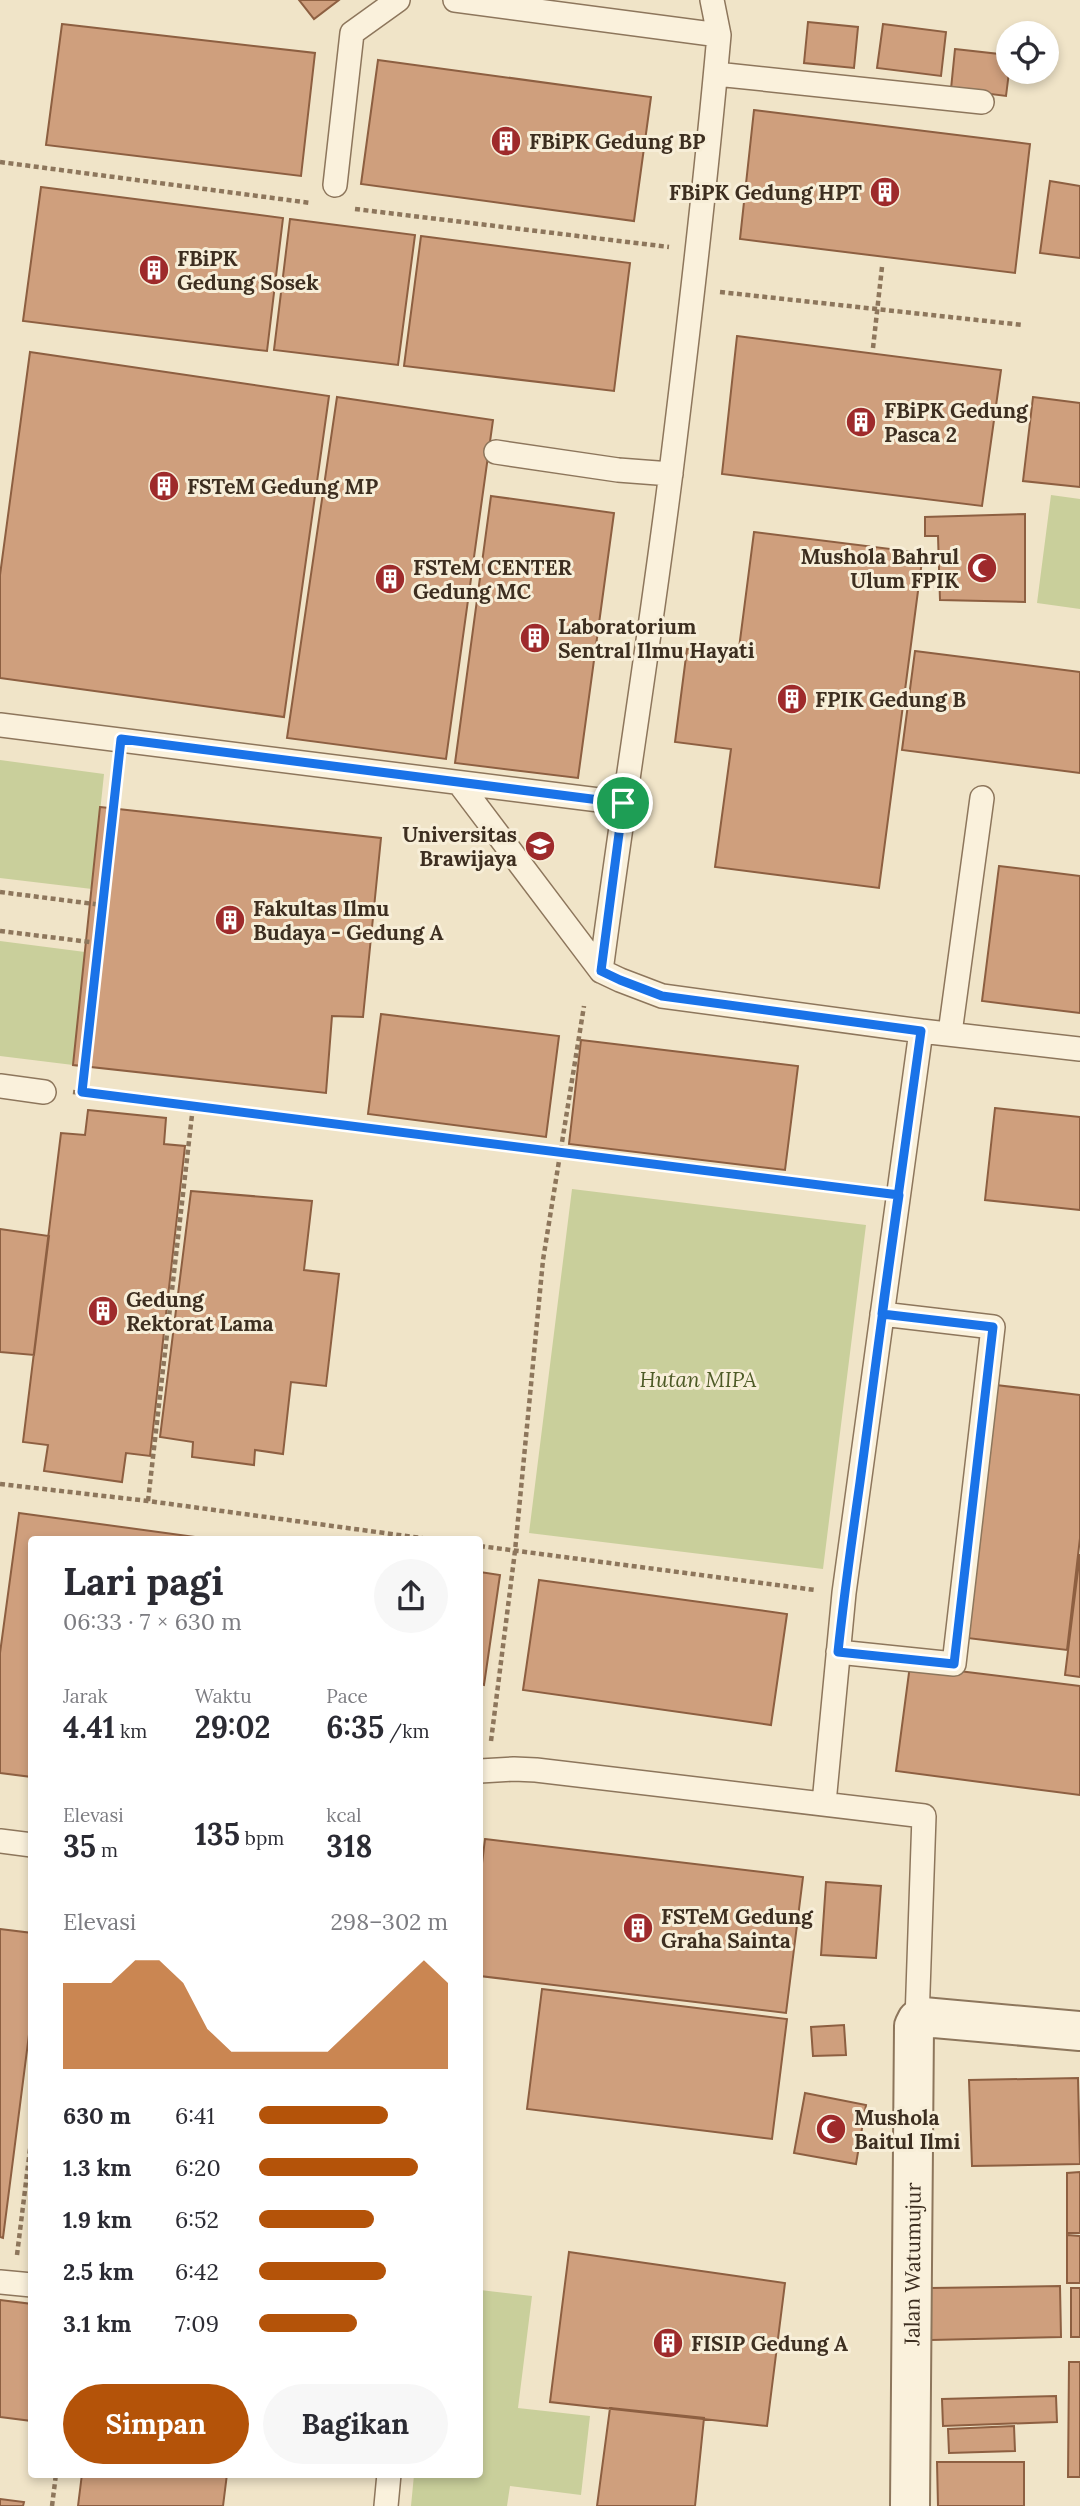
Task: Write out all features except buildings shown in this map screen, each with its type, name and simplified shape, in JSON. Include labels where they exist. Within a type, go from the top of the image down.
[{"type":"street","points":[[916,2020],[922,2017],[1080,2031]]},
{"type":"street","name":"Jalan Watumujur","points":[[910,2506],[916,2020]]},
{"type":"lane","points":[[335,185],[352,33],[398,0]]},
{"type":"lane","points":[[455,0],[719,35]]},
{"type":"lane","points":[[601,971],[671,474],[716,74],[719,35],[712,0]]},
{"type":"lane","points":[[716,74],[982,102]]},
{"type":"lane","points":[[496,452],[618,470],[671,474]]},
{"type":"lane","points":[[0,725],[623,803]]},
{"type":"lane","points":[[459,783],[601,971],[620,980],[662,996],[921,1031],[1080,1049]]},
{"type":"lane","points":[[950,1033],[982,798]]},
{"type":"lane","points":[[824,1804],[844,1593],[921,1031]]},
{"type":"lane","points":[[0,1086],[44,1092]]},
{"type":"lane","points":[[838,1652],[954,1664],[993,1327],[882,1314]]},
{"type":"lane","points":[[483,1770],[536,1770],[924,1815],[916,2020]]},
{"type":"lane","points":[[0,1841],[28,1844]]},
{"type":"lane","points":[[386,2506],[389,2478]]},
{"type":"path","points":[[873,348],[882,267]]},
{"type":"path","points":[[692,289],[1023,325]]},
{"type":"path","points":[[121,739],[82,1092],[899,1195]]},
{"type":"path","points":[[0,892],[102,905]]},
{"type":"path","points":[[0,931],[98,943]]},
{"type":"path","points":[[483,1770],[515,1551],[543,1260],[584,1006]]},
{"type":"path","points":[[148,1501],[193,1106]]},
{"type":"path","points":[[0,1484],[406,1536]]},
{"type":"path","points":[[483,1546],[844,1593]]},
{"type":"path","points":[[15,2283],[28,2168]]},
{"type":"path","points":[[52,2506],[56,2478]]},
{"type":"green space","points":[[1051,495],[1080,499],[1080,609],[1037,603]]},
{"type":"green space","points":[[0,760],[104,774],[92,889],[0,878]]},
{"type":"green space","points":[[0,941],[85,952],[73,1065],[0,1056]]},
{"type":"green space","name":"Hutan MIPA","points":[[572,1189],[866,1225],[823,1569],[529,1533]]},
{"type":"green space","points":[[483,2290],[532,2296],[518,2408],[590,2416],[581,2495],[510,2486],[507,2506],[411,2506],[414,2478],[483,2478]]},
{"type":"place","name":"FBiPK Gedung BP","points":[[506,141]]},
{"type":"place","name":"FBiPK Gedung HPT","points":[[885,192]]},
{"type":"place","name":"FBiPK Gedung Sosek","points":[[154,270]]},
{"type":"place","name":"FBiPK Gedung Pasca 2","points":[[861,422]]},
{"type":"place","name":"FSTeM Gedung MP","points":[[164,486]]},
{"type":"place","name":"Mushola Bahrul Ulum FPIK","points":[[982,568]]},
{"type":"place","name":"FSTeM CENTER Gedung MC","points":[[390,579]]},
{"type":"place","name":"Laboratorium Sentral Ilmu Hayati","points":[[535,638]]},
{"type":"place","name":"FPIK Gedung B","points":[[792,699]]},
{"type":"place","name":"Universitas Brawijaya","points":[[540,846]]},
{"type":"place","name":"Fakultas Ilmu Budaya - Gedung A","points":[[230,920]]},
{"type":"place","name":"Gedung Rektorat Lama","points":[[103,1311]]},
{"type":"place","name":"FSTeM Gedung Graha Sainta","points":[[638,1928]]},
{"type":"place","name":"Mushola Baitul Ilmi","points":[[831,2129]]},
{"type":"place","name":"FISIP Gedung A","points":[[668,2343]]},
{"type":"route","points":[[623,803],[121,739],[82,1092],[899,1195],[882,1314],[854,1528],[844,1593],[838,1652],[954,1664],[993,1327],[882,1314],[884,1298],[899,1195],[921,1031],[662,996],[601,971],[623,803]]}]
